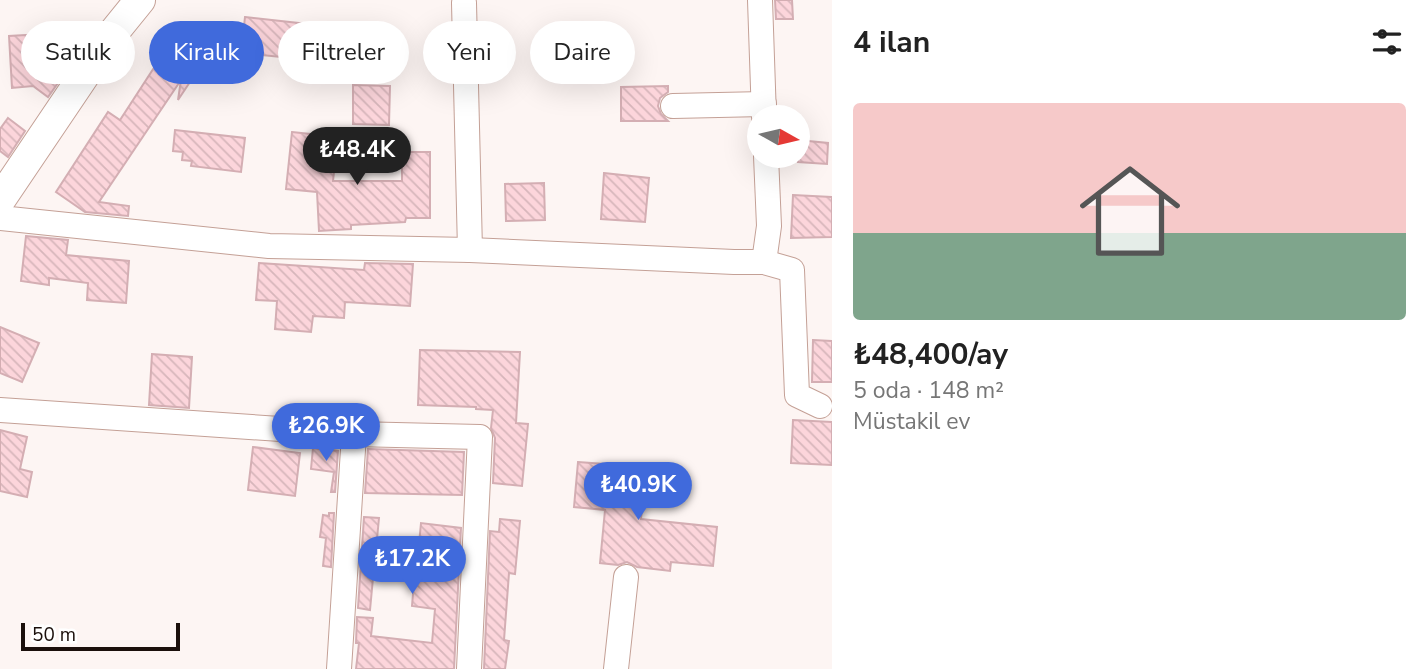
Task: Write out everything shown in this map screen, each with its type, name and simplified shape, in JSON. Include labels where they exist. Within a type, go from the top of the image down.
[{"type":"main road","points":[[0,200],[110,37],[140,0]]},
{"type":"street","points":[[761,0],[764,105]]},
{"type":"street","points":[[464,3],[470,250]]},
{"type":"street","points":[[674,106],[747,110]]},
{"type":"street","points":[[764,262],[769,226],[767,168]]},
{"type":"street","points":[[0,218],[269,246],[470,250],[764,262],[792,270],[797,396],[820,406]]},
{"type":"street","points":[[0,410],[354,434],[480,437],[469,669]]},
{"type":"street","points":[[339,669],[354,434]]},
{"type":"street","points":[[616,669],[626,577]]},
{"type":"building","points":[[775,0],[792,0],[793,19],[776,19]]},
{"type":"building","points":[[245,17],[281,21],[278,21],[278,57],[264,55],[264,21],[245,21]]},
{"type":"building","points":[[21,35],[21,84],[57,84],[48,97],[33,86],[12,88],[9,36]]},
{"type":"building","points":[[149,75],[149,84],[178,84],[99,202],[129,206],[128,216],[85,212],[56,192],[108,112],[120,120]]},
{"type":"building","points":[[180,84],[189,84],[178,100]]},
{"type":"building","points":[[353,85],[390,86],[389,125],[353,124]]},
{"type":"building","points":[[668,86],[668,92],[660,98],[658,106],[668,121],[621,121],[621,87]]},
{"type":"building","points":[[8,118],[25,131],[8,157],[0,151],[0,129]]},
{"type":"building","points":[[175,130],[245,138],[241,172],[191,166],[192,161],[182,160],[183,152],[173,151]]},
{"type":"building","points":[[292,132],[338,137],[333,181],[402,181],[402,152],[430,152],[430,218],[406,218],[405,222],[351,225],[351,229],[319,231],[317,192],[286,189]]},
{"type":"building","points":[[810,141],[828,143],[827,164],[810,163]]},
{"type":"building","points":[[604,173],[649,178],[645,222],[601,219]]},
{"type":"building","points":[[544,183],[545,220],[506,221],[505,184]]},
{"type":"building","points":[[793,195],[832,197],[832,237],[791,238]]},
{"type":"building","points":[[26,236],[68,240],[66,255],[129,261],[126,303],[87,300],[88,283],[49,278],[49,285],[21,281]]},
{"type":"building","points":[[259,263],[364,270],[365,263],[413,264],[410,306],[345,302],[344,318],[313,316],[311,332],[275,329],[277,301],[256,300]]},
{"type":"building","points":[[0,327],[39,343],[22,382],[0,373]]},
{"type":"building","points":[[813,340],[832,341],[832,382],[812,382]]},
{"type":"building","points":[[420,350],[520,352],[516,423],[528,424],[522,486],[493,483],[493,410],[418,405]]},
{"type":"building","points":[[152,354],[192,357],[189,408],[149,405]]},
{"type":"building","points":[[793,420],[832,422],[832,465],[791,463]]},
{"type":"building","points":[[0,430],[27,437],[20,469],[32,472],[27,497],[0,491]]},
{"type":"building","points":[[253,447],[300,453],[295,496],[248,490]]},
{"type":"building","points":[[313,448],[338,451],[335,492],[331,492],[334,472],[311,469]]},
{"type":"building","points":[[368,449],[464,452],[462,495],[365,493]]},
{"type":"building","points":[[578,462],[646,467],[641,519],[717,527],[713,566],[671,562],[670,571],[637,567],[627,562],[618,565],[600,563],[605,510],[574,507]]},
{"type":"building","points":[[329,513],[334,513],[331,567],[323,566],[326,538],[320,537],[323,515],[329,516]]},
{"type":"building","points":[[364,517],[379,518],[377,539],[419,544],[421,523],[461,528],[454,669],[356,669],[359,643],[356,643],[357,617],[373,618],[371,636],[432,643],[435,609],[412,606],[414,582],[373,578],[370,610],[358,608]]},
{"type":"building","points":[[500,519],[520,521],[515,574],[509,573],[504,640],[509,641],[505,669],[484,669],[490,531],[499,532]]}]
